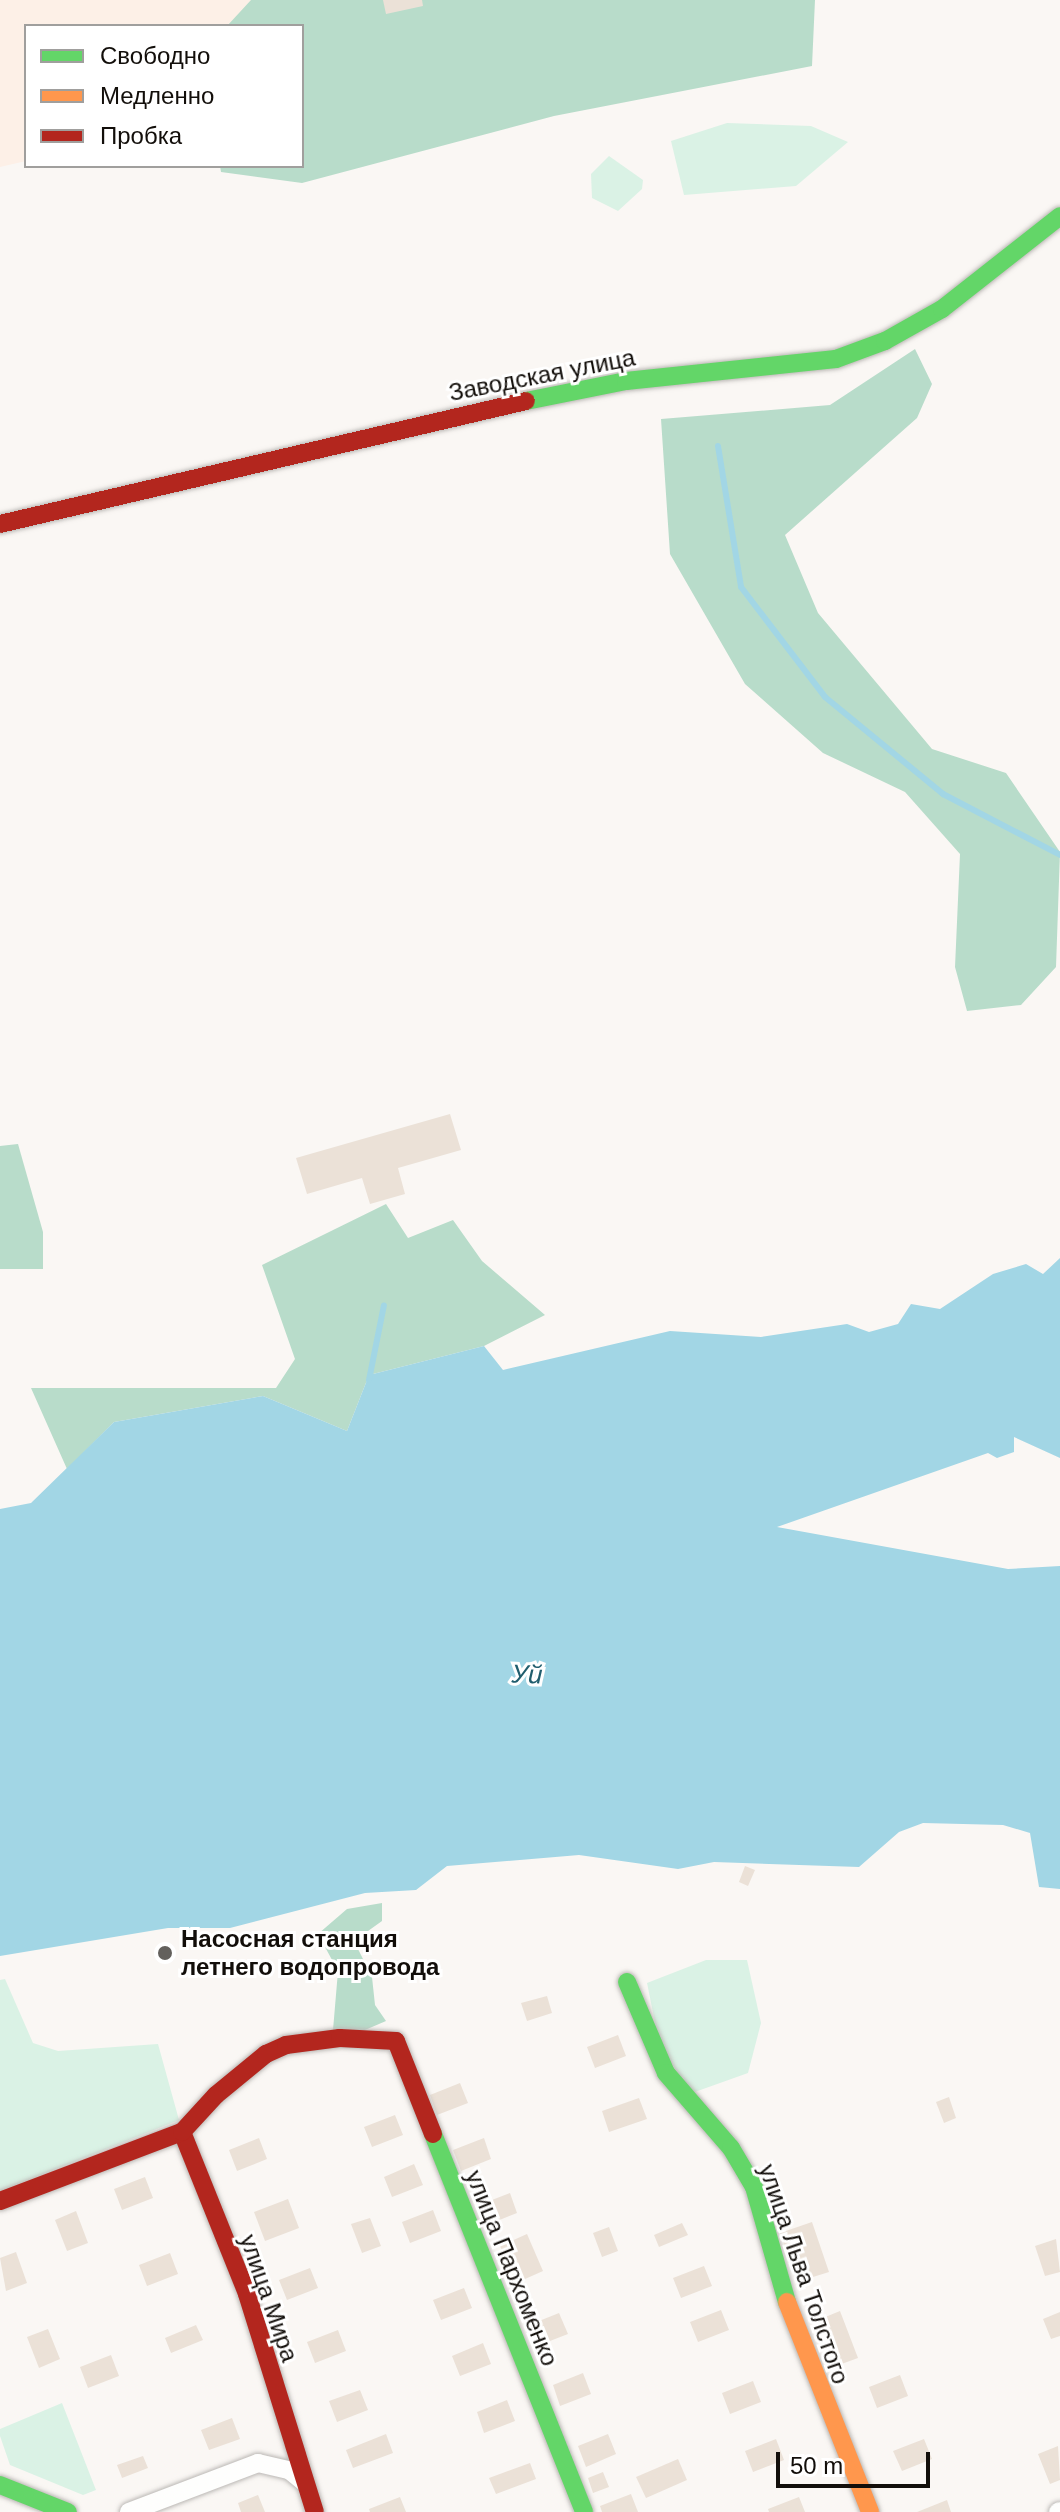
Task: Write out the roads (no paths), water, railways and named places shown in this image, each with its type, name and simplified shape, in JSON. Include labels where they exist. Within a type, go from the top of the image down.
[{"type":"street","name":"Заводская улица","points":[[0,524],[533,399],[626,381],[836,359],[885,341],[942,309],[1060,216]]},
{"type":"street","name":"улица Льва Толстого","points":[[627,1982],[666,2073],[731,2148],[754,2187],[795,2330],[870,2512]]},
{"type":"street","name":"улица Пархоменко","points":[[182,2132],[216,2095],[266,2054],[286,2045],[340,2038],[396,2041],[584,2512]]},
{"type":"street","points":[[0,2201],[182,2132]]},
{"type":"street","name":"улица Мира","points":[[182,2132],[247,2294],[315,2512]]},
{"type":"street","points":[[129,2512],[258,2463],[289,2470],[304,2482]]},
{"type":"street","points":[[0,2485],[68,2512]]},
{"type":"water","name":"Уй","points":[[1060,1258],[1060,1458],[1014,1437],[1014,1452],[997,1458],[988,1453],[777,1527],[1008,1569],[1060,1566],[1060,1889],[1039,1887],[1030,1833],[1003,1825],[923,1823],[899,1832],[859,1867],[714,1862],[678,1869],[579,1855],[447,1866],[416,1890],[365,1893],[230,1928],[168,1928],[0,1956],[0,1509],[31,1503],[114,1422],[263,1396],[347,1431],[369,1375],[484,1346],[503,1370],[670,1331],[761,1337],[847,1324],[869,1332],[898,1324],[911,1304],[940,1309],[993,1274],[1026,1264],[1043,1274]]},
{"type":"waterway","points":[[718,446],[741,587],[825,697],[943,794],[1060,855]]},
{"type":"waterway","points":[[369,1380],[384,1305]]},
{"type":"place","name":"Насосная станция летнего водопровода","points":[[165,1953]]}]
